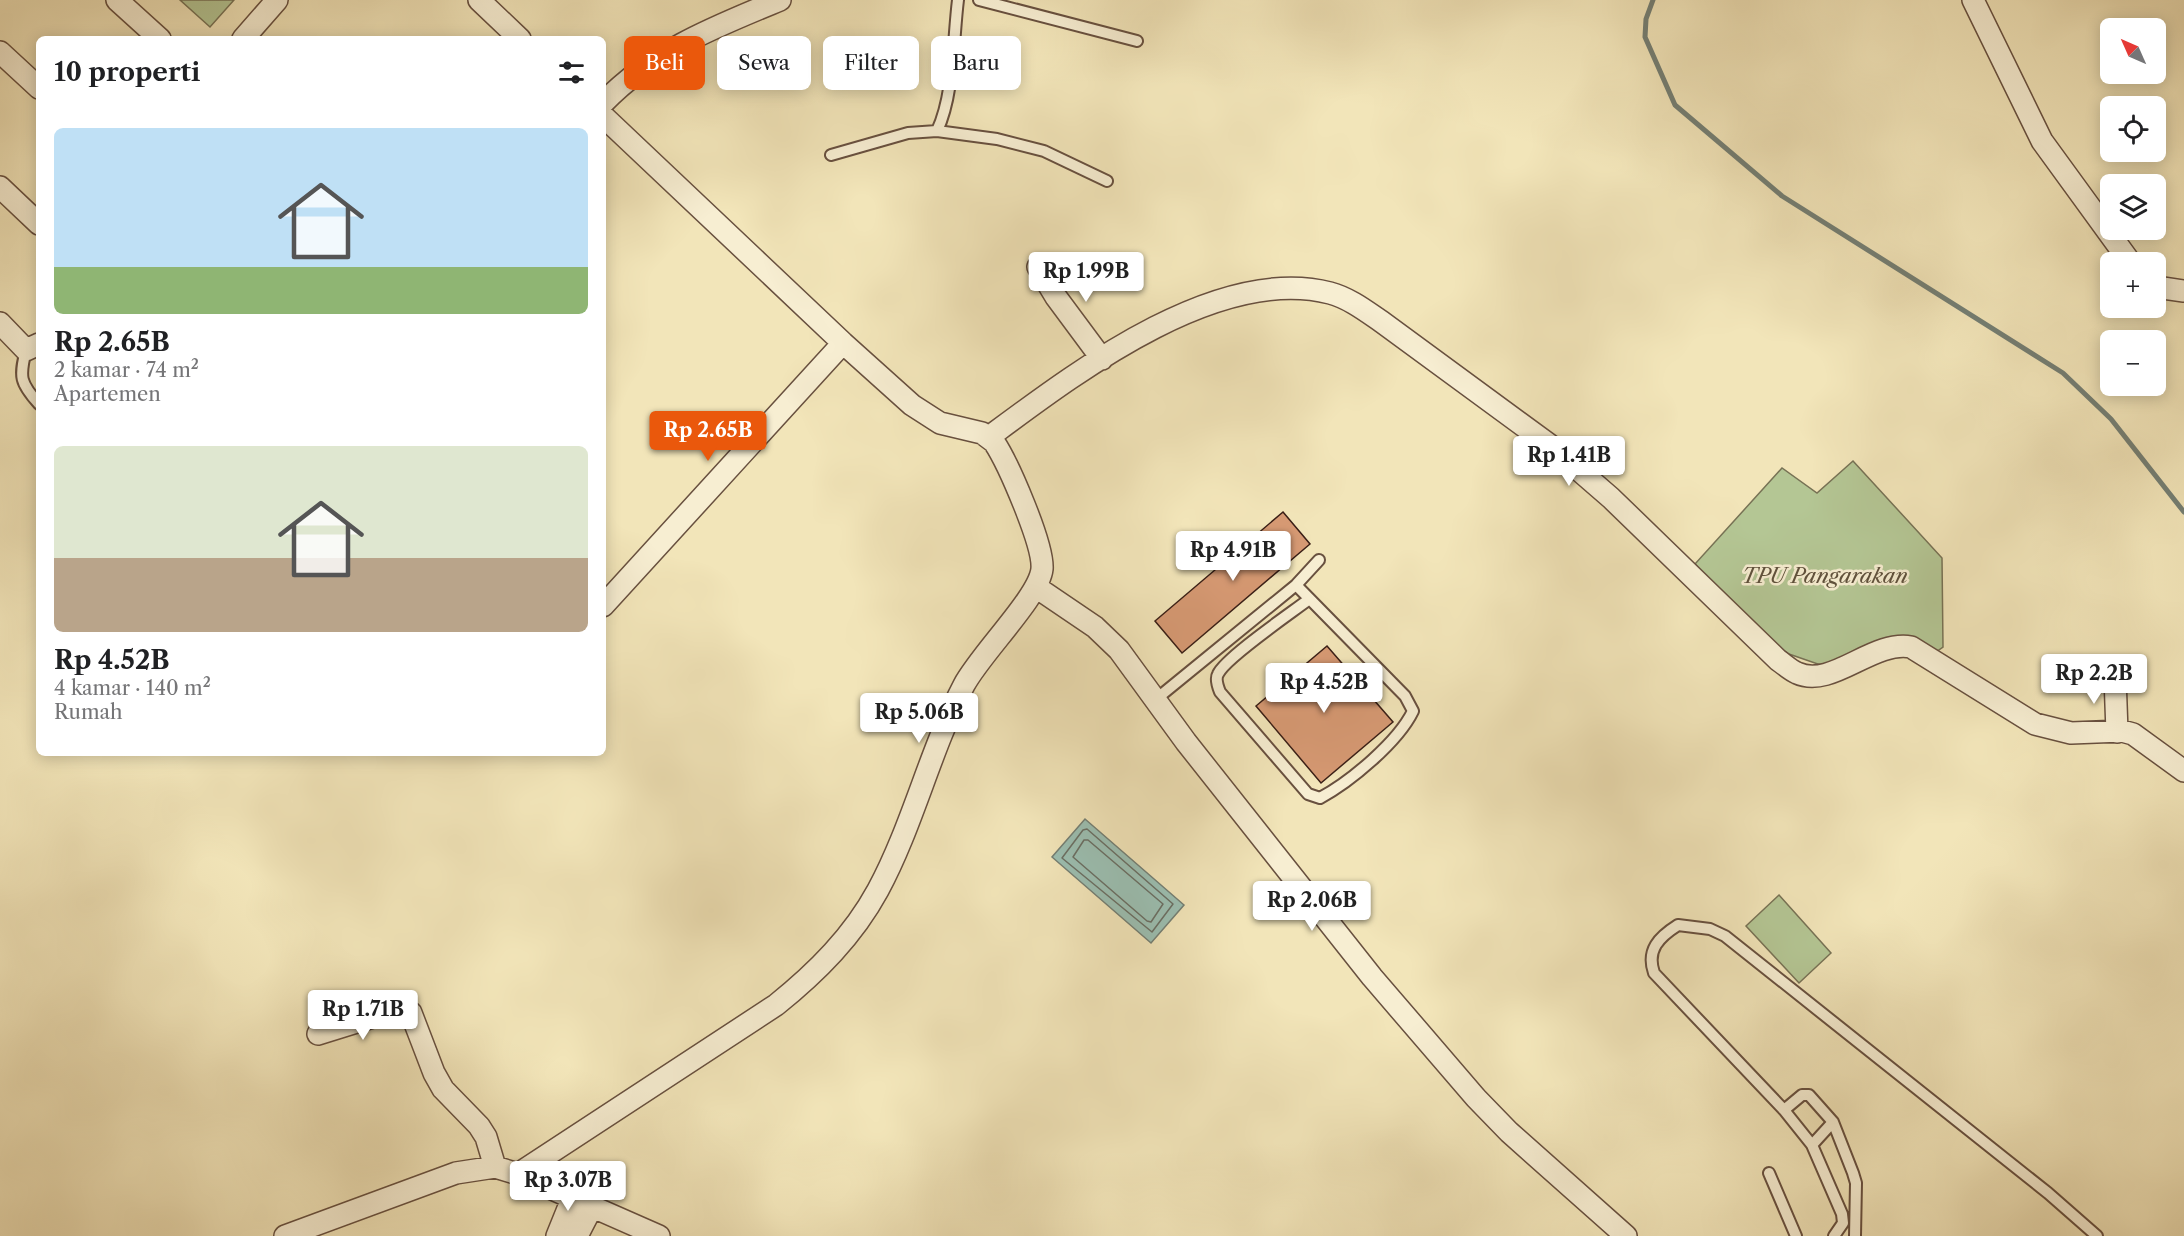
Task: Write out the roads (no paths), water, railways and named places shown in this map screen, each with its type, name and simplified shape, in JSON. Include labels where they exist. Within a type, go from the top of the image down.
[{"type":"street","points":[[117,0],[157,36]]},
{"type":"street","points":[[246,36],[277,0]]},
{"type":"street","points":[[479,0],[514,36]]},
{"type":"street","points":[[606,100],[620,86],[671,49],[697,34],[750,5],[780,0]]},
{"type":"street","points":[[1973,0],[2042,141],[2123,252]]},
{"type":"street","points":[[0,52],[36,85]]},
{"type":"street","points":[[518,1174],[776,1005],[836,951],[878,891],[963,686],[989,646],[1036,587],[1042,570],[1038,542],[999,449],[989,436],[940,423],[926,415],[843,343],[606,119]]},
{"type":"street","points":[[0,187],[36,221]]},
{"type":"street","points":[[1038,267],[1056,297],[1102,359]]},
{"type":"street","points":[[2166,288],[2184,291]]},
{"type":"street","points":[[989,436],[1049,392],[1102,359],[1172,320],[1209,303],[1244,294],[1277,290],[1306,289],[1331,294],[1357,306],[1382,322],[1551,446],[1645,529],[1778,660],[1797,674],[1812,676],[1830,673],[1887,646],[1911,647],[2036,724],[2071,734],[2117,732],[2133,734],[2145,740],[2184,771]]},
{"type":"street","points":[[0,323],[32,347]]},
{"type":"street","points":[[606,603],[843,343]]},
{"type":"street","points":[[1036,587],[1106,637],[1372,977],[1476,1098],[1509,1132],[1626,1236]]},
{"type":"street","points":[[2115,677],[2117,732]]},
{"type":"street","points":[[318,1034],[392,1011],[411,1013],[434,1073],[443,1089],[479,1126],[486,1137],[495,1167]]},
{"type":"street","points":[[285,1236],[428,1182],[456,1173],[495,1167],[518,1174],[659,1236]]},
{"type":"street","points":[[557,1236],[572,1199]]},
{"type":"street","points":[[577,1236],[592,1208]]},
{"type":"lane","points":[[937,131],[944,118],[957,0]]},
{"type":"lane","points":[[979,0],[1137,41]]},
{"type":"lane","points":[[831,155],[908,133],[937,131],[997,139],[1044,151],[1107,181]]},
{"type":"lane","points":[[32,347],[20,370],[23,387],[36,401]]},
{"type":"lane","points":[[1155,700],[1296,585],[1319,560]]},
{"type":"lane","points":[[1296,585],[1308,600],[1405,696],[1413,711],[1409,720],[1386,745],[1340,788],[1320,798],[1308,795],[1220,692],[1217,684],[1218,674],[1229,661],[1308,600]]},
{"type":"lane","points":[[1834,1236],[1843,1223],[1842,1214],[1812,1145],[1784,1110],[1654,973],[1650,962],[1651,952],[1661,936],[1678,925],[1710,929],[1725,936],[2048,1193],[2097,1236]]},
{"type":"lane","points":[[1784,1110],[1802,1095],[1809,1095],[1833,1122],[1856,1183],[1855,1236]]},
{"type":"lane","points":[[1812,1145],[1833,1122]]},
{"type":"lane","points":[[1769,1173],[1796,1236]]},
{"type":"water","points":[[1085,819],[1184,905],[1151,943],[1052,857]]},
{"type":"waterway","points":[[1653,0],[1646,19],[1645,37],[1675,105],[1782,196],[2063,373],[2111,419],[2184,512]]},
{"type":"park label","name":"TPU Pangarakan","points":[[1825,576]]}]
